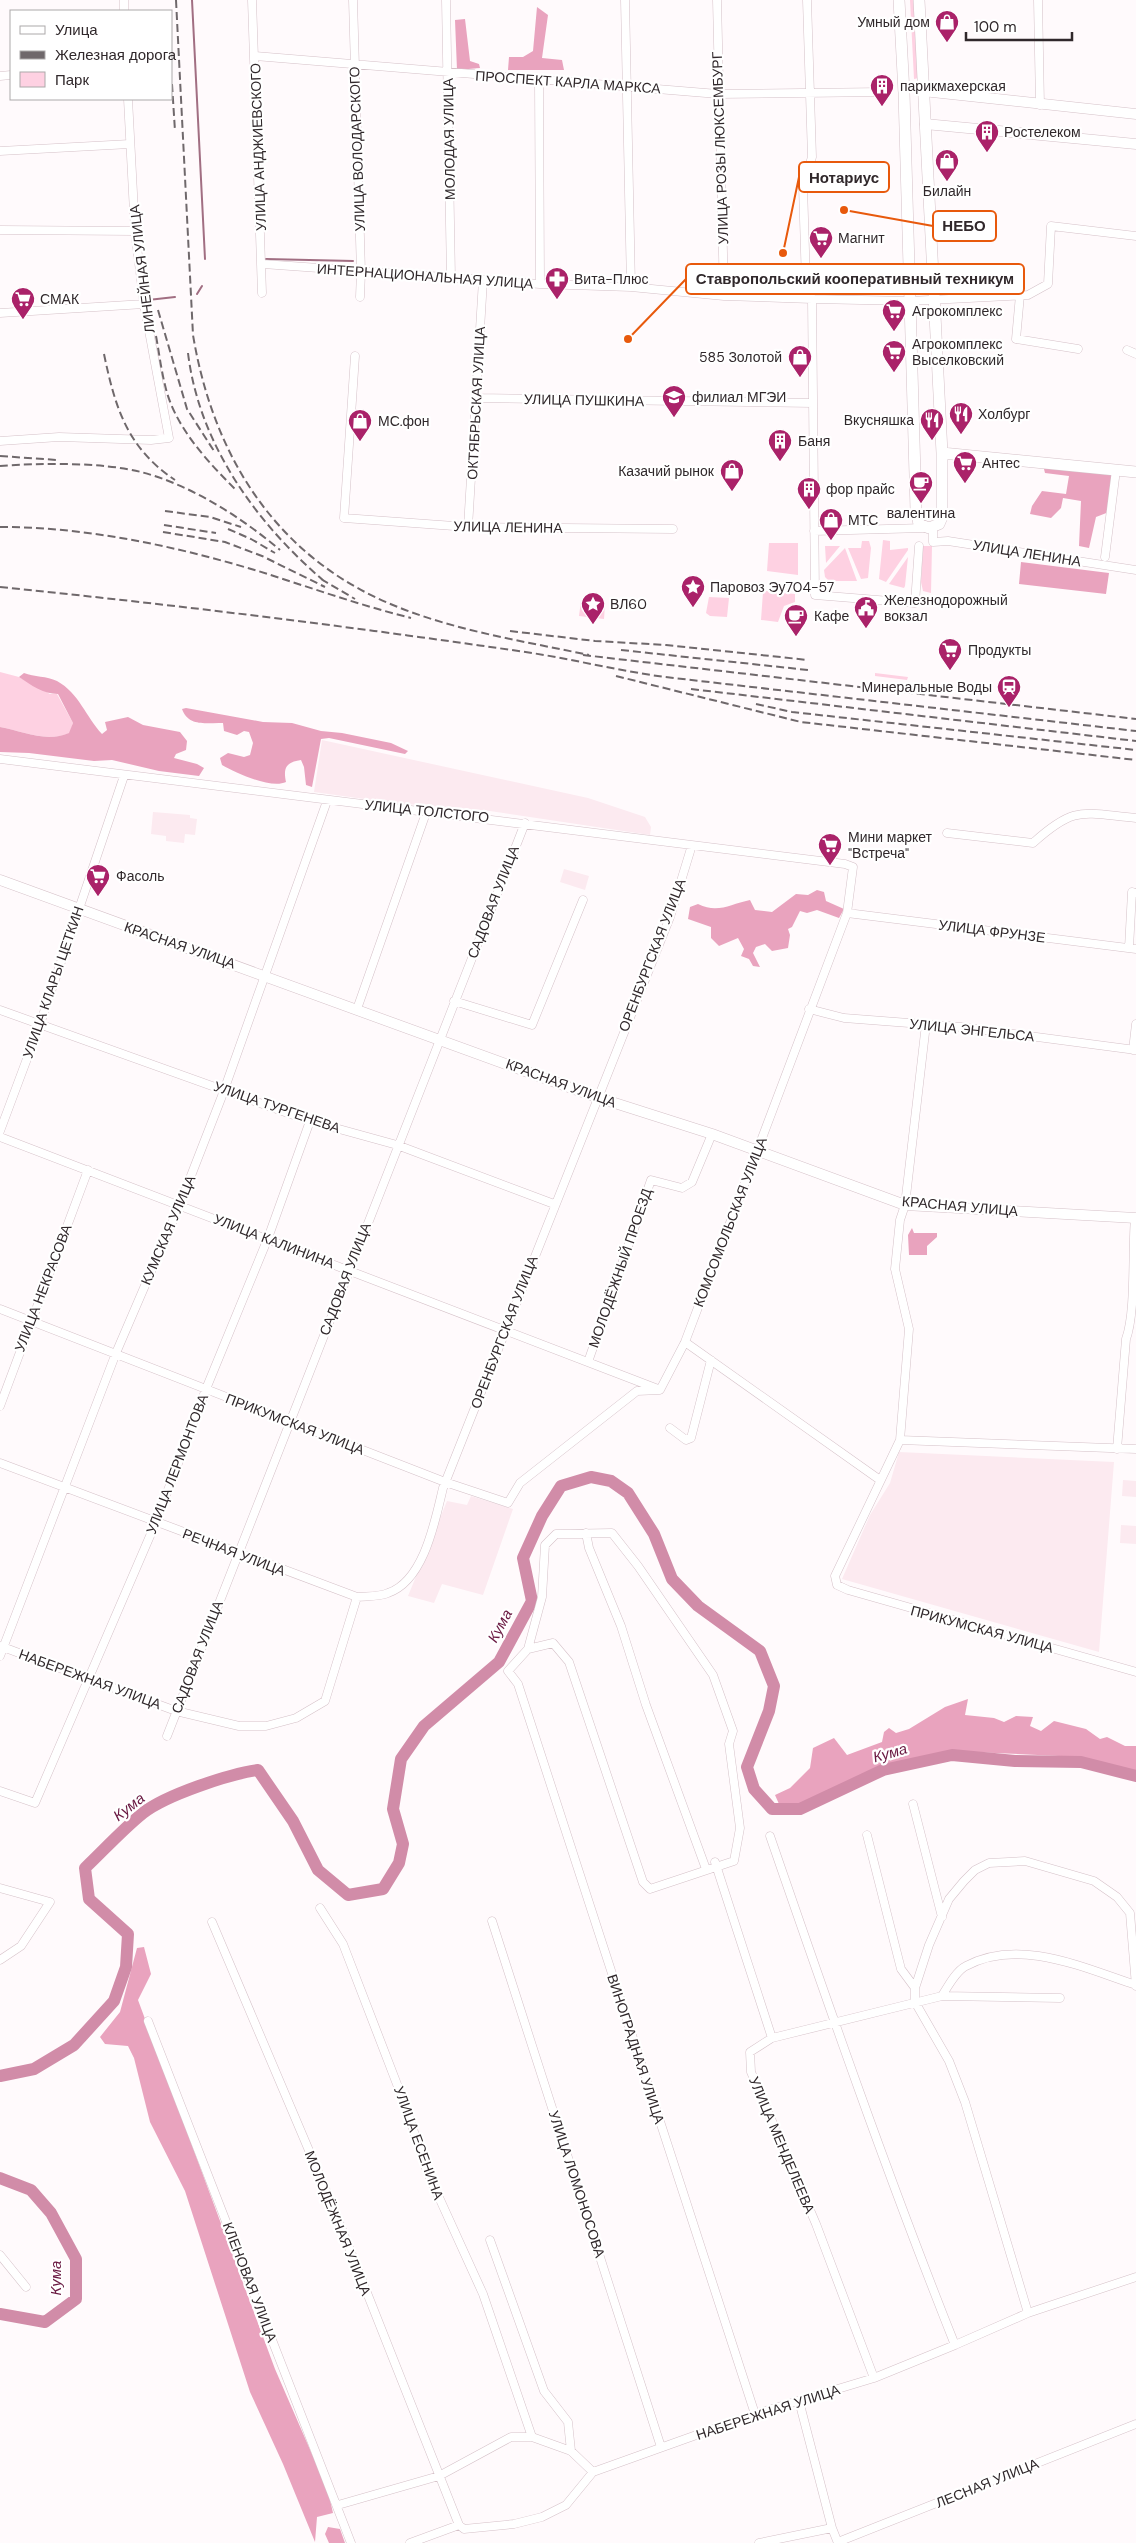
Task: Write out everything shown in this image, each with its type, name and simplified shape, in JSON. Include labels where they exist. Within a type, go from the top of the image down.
[{"type":"main road","points":[[899,0],[916,510],[917,519],[928,527],[942,517],[942,453],[919,0]]},
{"type":"main road","points":[[942,453],[1136,472]]},
{"type":"street","name":"УЛИЦА АНДЖИЕВСКОГО","points":[[252,0],[263,264],[262,293]]},
{"type":"street","name":"УЛИЦА ВОЛОДАРСКОГО","points":[[353,0],[361,272],[360,297]]},
{"type":"street","name":"МОЛОДАЯ УЛИЦА","points":[[446,0],[450,278]]},
{"type":"street","points":[[625,0],[631,287]]},
{"type":"street","name":"УЛИЦА РОЗЫ ЛЮКСЕМБУРГ","points":[[717,0],[724,296]]},
{"type":"street","points":[[807,0],[812,158],[803,186],[806,284],[812,299],[815,595],[915,603],[919,546]]},
{"type":"street","points":[[1038,0],[1040,105]]},
{"type":"street","name":"ПРОСПЕКТ КАРЛА МАРКСА","points":[[255,56],[718,94],[882,92]]},
{"type":"street","points":[[539,80],[540,284]]},
{"type":"street","points":[[923,91],[1136,114]]},
{"type":"street","name":"ЛИНЕЙНАЯ УЛИЦА","points":[[0,441],[59,437],[151,440],[169,438],[144,304],[136,230],[128,100]]},
{"type":"street","points":[[925,124],[1136,144]]},
{"type":"street","points":[[0,151],[130,144]]},
{"type":"street","name":"ИНТЕРНАЦИОНАЛЬНАЯ УЛИЦА","points":[[263,264],[540,284],[631,287],[724,296],[910,301],[1020,295],[1028,294],[1048,284],[1051,226],[1136,236]]},
{"type":"street","points":[[0,230],[136,230]]},
{"type":"street","name":"ОКТЯБРЬСКАЯ УЛИЦА","points":[[468,527],[483,280]]},
{"type":"street","points":[[1020,295],[1016,339],[1078,349]]},
{"type":"street","points":[[0,313],[144,304]]},
{"type":"street","points":[[1128,350],[1136,354]]},
{"type":"street","name":"УЛИЦА ЛЕНИНА","points":[[355,356],[344,518],[468,527],[672,529]]},
{"type":"street","name":"УЛИЦА ПУШКИНА","points":[[476,398],[813,403]]},
{"type":"street","points":[[1105,557],[1116,470]]},
{"type":"street","points":[[814,531],[928,527]]},
{"type":"street","name":"УЛИЦА ЛЕНИНА","points":[[928,527],[933,542],[948,541],[1136,570]]},
{"type":"street","name":"УЛИЦА ТОЛСТОГО","points":[[0,759],[327,801],[427,810],[845,864],[853,867]]},
{"type":"street","name":"УЛИЦА КЛАРЫ ЦЕТКИН","points":[[0,1131],[40,1024],[124,776]]},
{"type":"street","name":"КУМСКАЯ УЛИЦА","points":[[0,1656],[2,1646],[65,1489],[116,1353],[180,1204],[224,1089],[327,801]]},
{"type":"street","points":[[357,1009],[427,810]]},
{"type":"street","points":[[947,833],[1032,843],[1056,822],[1072,815],[1081,813],[1136,818]]},
{"type":"street","name":"САДОВАЯ УЛИЦА","points":[[167,1736],[524,823]]},
{"type":"street","name":"ОРЕНБУРГСКАЯ УЛИЦА","points":[[357,1597],[388,1593],[407,1581],[421,1561],[445,1482],[596,1097],[670,917],[692,845]]},
{"type":"street","name":"КОМСОМОЛЬСКАЯ УЛИЦА","points":[[660,1390],[685,1342],[809,1009],[847,913],[853,867]]},
{"type":"street","name":"КРАСНАЯ УЛИЦА","points":[[0,880],[440,1038],[596,1097],[712,1134],[906,1205],[1136,1218]]},
{"type":"street","points":[[1132,949],[1134,892]]},
{"type":"street","points":[[454,1001],[532,1026],[583,900]]},
{"type":"street","name":"УЛИЦА ФРУНЗЕ","points":[[847,913],[1132,949]]},
{"type":"street","name":"УЛИЦА ЭНГЕЛЬСА","points":[[809,1009],[844,1018],[926,1024],[1134,1050]]},
{"type":"street","name":"УЛИЦА ТУРГЕНЕВА","points":[[0,1010],[310,1121],[397,1145],[554,1204]]},
{"type":"street","points":[[685,1342],[880,1480],[900,1440],[908,1330],[895,1268],[900,1220],[906,1205],[926,1024]]},
{"type":"street","points":[[1134,1050],[1136,1024]]},
{"type":"street","name":"УЛИЦА ЛЕРМОНТОВА","points":[[0,1791],[35,1803],[90,1680],[156,1522],[206,1389],[268,1238],[310,1121]]},
{"type":"street","name":"МОЛОДЁЖНЫЙ ПРОЕЗД","points":[[588,1362],[651,1180],[682,1188],[692,1182],[712,1134]]},
{"type":"street","name":"УЛИЦА КАЛИНИНА","points":[[0,1137],[180,1204],[660,1390]]},
{"type":"street","name":"УЛИЦА НЕКРАСОВА","points":[[0,1406],[30,1321],[88,1170]]},
{"type":"street","points":[[1116,1448],[1126,1339],[1134,1330],[1136,1269],[1133,1240],[1136,1218]]},
{"type":"street","name":"ПРИКУМСКАЯ УЛИЦА","points":[[0,1309],[445,1482],[508,1503],[520,1483],[637,1392],[660,1390]]},
{"type":"street","points":[[670,1428],[686,1440],[691,1438],[711,1360]]},
{"type":"street","points":[[900,1440],[1136,1449]]},
{"type":"street","name":"РЕЧНАЯ УЛИЦА","points":[[0,1463],[237,1554],[357,1597]]},
{"type":"street","name":"ПРИКУМСКАЯ УЛИЦА","points":[[880,1480],[835,1576],[837,1585],[848,1590],[1136,1672]]},
{"type":"street","points":[[612,1533],[638,1566],[713,1675],[733,1731],[729,1744],[740,1828],[734,1861],[716,1864],[650,1889],[643,1882],[569,1662],[553,1643],[528,1649],[542,1597],[545,1545],[556,1534],[586,1534],[612,1533]]},
{"type":"street","points":[[586,1534],[589,1548],[621,1626],[646,1705],[706,1869]]},
{"type":"street","name":"НАБЕРЕЖНАЯ УЛИЦА","points":[[2,1646],[176,1712],[239,1726],[266,1726],[296,1718],[325,1701],[357,1597]]},
{"type":"street","name":"ВИНОГРАДНАЯ УЛИЦА","points":[[528,1649],[508,1671],[518,1684],[755,2414]]},
{"type":"street","points":[[913,1804],[942,1917]]},
{"type":"street","points":[[868,1835],[901,1969],[915,1988]]},
{"type":"street","points":[[770,1836],[833,2022],[912,2236],[955,2345]]},
{"type":"street","points":[[942,1996],[964,1966],[994,1956],[1014,1954],[1058,1960],[1136,1986],[1130,1913],[1117,1897],[1094,1881],[1026,1861],[989,1863],[975,1870],[949,1899],[915,1988],[915,2002],[949,2061],[965,2102],[1028,2313]]},
{"type":"street","points":[[716,1864],[772,2038],[942,1996],[1060,1998]]},
{"type":"street","points":[[0,1888],[50,1902],[21,1946],[0,1960]]},
{"type":"street","name":"УЛИЦА ЕСЕНИНА","points":[[320,1908],[343,1944],[405,2105],[427,2171],[484,2294],[532,2436]]},
{"type":"street","name":"УЛИЦА ЛОМОНОСОВА","points":[[492,1921],[661,2447]]},
{"type":"street","name":"МОЛОДЁЖНАЯ УЛИЦА","points":[[212,1922],[333,2207],[459,2525]]},
{"type":"street","name":"КЛЕНОВАЯ УЛИЦА","points":[[148,2021],[338,2505],[351,2543]]},
{"type":"street","name":"УЛИЦА МЕНДЕЛЕЕВА","points":[[772,2038],[750,2052],[751,2072],[816,2224],[874,2378]]},
{"type":"street","points":[[490,2240],[544,2391],[568,2422],[571,2451]]},
{"type":"street","points":[[0,2255],[26,2287]]},
{"type":"street","name":"НАБЕРЕЖНАЯ УЛИЦА","points":[[593,2472],[755,2414],[874,2378],[1028,2313],[1136,2277]]},
{"type":"street","points":[[798,2401],[832,2528],[838,2542]]},
{"type":"street","name":"ЛЕСНАЯ УЛИЦА","points":[[838,2542],[1136,2424]]},
{"type":"street","points":[[338,2505],[439,2476],[511,2437],[532,2436],[571,2451],[593,2472],[566,2505],[542,2518],[514,2524],[464,2529],[459,2525],[410,2543]]},
{"type":"street","points":[[760,2543],[832,2528]]},
{"type":"shaded area","points":[[537,7],[548,15],[542,58],[562,60],[564,70],[508,70],[509,57],[523,57],[533,51]]},
{"type":"shaded area","points":[[465,19],[470,61],[479,64],[480,68],[457,70],[455,20]]},
{"type":"shaded area","points":[[1043,465],[1115,471],[1109,512],[1096,517],[1089,548],[1079,546],[1081,501],[1063,498],[1061,508],[1051,518],[1030,514],[1032,506],[1042,491],[1066,494],[1069,476],[1045,473]]},
{"type":"shaded area","points":[[1021,562],[1109,573],[1106,594],[1019,584]]},
{"type":"shaded area","points":[[24,673],[53,679],[65,686],[77,699],[102,734],[107,730],[105,722],[128,717],[143,725],[180,732],[187,741],[186,750],[176,754],[174,758],[197,764],[204,768],[199,776],[159,771],[112,760],[94,761],[29,753],[0,752],[0,727],[43,737],[52,737],[69,733],[73,723],[58,694],[42,691],[19,677]]},
{"type":"shaded area","points":[[186,708],[263,722],[292,723],[321,731],[342,733],[391,743],[408,751],[405,754],[329,738],[321,739],[312,787],[306,785],[304,767],[301,760],[292,762],[287,766],[285,769],[286,782],[280,784],[263,782],[244,776],[222,765],[220,758],[228,753],[244,757],[250,755],[253,743],[249,732],[244,731],[237,735],[224,731],[223,723],[194,722],[185,715],[182,709]]},
{"type":"shaded area","points":[[322,740],[588,798],[645,817],[651,827],[650,835],[490,811],[393,803],[314,792]]},
{"type":"shaded area","points":[[153,812],[190,815],[190,818],[197,819],[195,835],[185,834],[184,843],[166,841],[166,836],[151,834]]},
{"type":"shaded area","points":[[564,869],[589,876],[585,890],[560,882]]},
{"type":"shaded area","points":[[817,890],[824,892],[826,901],[844,909],[839,918],[817,910],[807,913],[800,911],[792,927],[788,929],[790,935],[788,948],[772,951],[765,944],[756,947],[753,953],[760,967],[753,966],[749,959],[741,956],[744,949],[738,938],[719,946],[711,938],[711,927],[688,919],[690,907],[698,904],[705,907],[718,908],[750,900],[755,910],[772,912],[796,894],[808,895]]},
{"type":"shaded area","points":[[912,1228],[914,1233],[937,1233],[937,1237],[927,1246],[927,1255],[909,1255],[908,1235]]},
{"type":"shaded area","points":[[899,1452],[1114,1462],[1099,1652],[842,1579],[870,1515],[890,1483]]},
{"type":"shaded area","points":[[1123,1480],[1136,1481],[1136,1497],[1122,1496]]},
{"type":"shaded area","points":[[471,1496],[513,1509],[483,1595],[442,1584],[434,1603],[408,1596],[447,1501],[467,1505]]},
{"type":"shaded area","points":[[1121,1525],[1136,1526],[1136,1544],[1120,1543]]},
{"type":"shaded area","points":[[968,1699],[965,1715],[994,1718],[1004,1722],[1016,1716],[1033,1717],[1030,1726],[1041,1731],[1054,1721],[1086,1729],[1100,1739],[1107,1737],[1125,1746],[1136,1746],[1136,1771],[1081,1757],[950,1751],[882,1766],[800,1805],[779,1804],[775,1795],[790,1788],[810,1768],[813,1748],[834,1738],[847,1755],[882,1742],[884,1732],[889,1728],[896,1733],[909,1729],[945,1707]]},
{"type":"shaded area","points":[[144,1947],[151,1974],[138,2000],[275,2369],[328,2491],[333,2513],[317,2517],[315,2542],[283,2464],[250,2392],[185,2191],[150,2122],[134,2058],[128,2046],[105,2044],[100,2037],[120,2012],[137,1948]]},
{"type":"shaded area","points":[[328,2527],[340,2529],[345,2543],[329,2543],[325,2534]]},
{"type":"green space","points":[[910,0],[915,0],[919,78],[914,79]]},
{"type":"green space","points":[[883,540],[890,541],[890,550],[908,548],[886,582],[879,579]]},
{"type":"green space","points":[[862,541],[869,541],[871,548],[868,578],[861,579],[848,548],[861,548]]},
{"type":"green space","points":[[769,543],[798,543],[798,575],[767,571]]},
{"type":"green space","points":[[825,546],[840,546],[826,563]]},
{"type":"green space","points":[[923,546],[932,546],[931,593],[923,591],[921,582]]},
{"type":"green space","points":[[845,548],[857,581],[829,581],[825,577],[824,570]]},
{"type":"green space","points":[[908,557],[904,588],[889,584]]},
{"type":"green space","points":[[763,592],[795,594],[795,602],[784,606],[778,622],[761,620]]},
{"type":"green space","points":[[709,597],[729,598],[727,617],[710,616],[706,613]]},
{"type":"green space","points":[[581,601],[605,604],[604,619],[579,616]]},
{"type":"green space","points":[[0,672],[19,677],[50,694],[57,694],[73,723],[70,733],[61,736],[43,737],[0,727]]},
{"type":"green space","points":[[875,673],[908,677],[907,680],[875,676]]},
{"type":"waterway","points":[[192,0],[205,259]]},
{"type":"waterway","points":[[266,259],[353,261]]},
{"type":"waterway","points":[[197,294],[202,286]]},
{"type":"waterway","points":[[148,300],[175,297]]},
{"type":"waterway","name":"Кума","points":[[0,2076],[34,2069],[74,2045],[114,2001],[126,1967],[128,1934],[89,1899],[85,1868],[143,1813],[167,1799],[215,1781],[258,1770],[293,1821],[318,1870],[348,1895],[383,1889],[399,1863],[403,1844],[393,1809],[401,1759],[424,1726],[499,1662],[532,1601],[523,1558],[542,1516],[561,1486],[591,1477],[611,1481],[628,1493],[654,1534],[672,1579],[698,1606],[760,1651],[774,1686],[769,1711],[747,1767],[754,1789],[772,1809],[800,1809],[883,1770],[952,1755],[1015,1761],[1081,1762],[1136,1776]]},
{"type":"waterway","name":"Кума","points":[[0,2178],[31,2190],[51,2213],[76,2259],[76,2299],[45,2322],[0,2314]]},
{"type":"railway","points":[[176,0],[193,335],[202,377],[215,417],[231,455],[252,490],[276,522],[305,551],[339,577],[377,598],[402,609],[454,626],[589,655]]},
{"type":"railway","points":[[172,84],[175,131]]},
{"type":"railway","points":[[158,310],[187,409],[214,451]]},
{"type":"railway","points":[[156,336],[165,385],[176,415],[203,455],[236,490]]},
{"type":"railway","points":[[188,353],[194,387],[204,419],[218,450],[235,479],[254,507],[276,534],[324,581]]},
{"type":"railway","points":[[104,354],[113,392],[134,440],[159,468],[175,480]]},
{"type":"railway","points":[[0,456],[57,460]]},
{"type":"railway","points":[[0,466],[33,464],[90,465],[141,472],[178,485],[215,504],[249,526],[280,550]]},
{"type":"railway","points":[[165,511],[210,517],[241,527]]},
{"type":"railway","points":[[164,525],[216,533]]},
{"type":"railway","points":[[0,527],[65,530],[163,546],[227,562],[353,602],[411,618]]},
{"type":"railway","points":[[228,529],[251,539],[275,553]]},
{"type":"railway","points":[[163,532],[225,542],[262,556],[325,587]]},
{"type":"railway","points":[[321,579],[355,599]]},
{"type":"railway","points":[[0,587],[399,634],[532,653],[665,677],[1136,731]]},
{"type":"railway","points":[[510,631],[595,641],[666,645],[808,660]]},
{"type":"railway","points":[[621,650],[808,670]]},
{"type":"railway","points":[[583,655],[1136,719]]},
{"type":"railway","points":[[616,676],[801,722],[1136,760]]},
{"type":"railway","points":[[691,689],[1136,741]]},
{"type":"railway","points":[[756,704],[792,712],[1136,750]]},
{"type":"place","name":"Умный дом","points":[[947,43]]},
{"type":"place","name":"парикмахерская","points":[[882,107]]},
{"type":"place","name":"Ростелеком","points":[[987,153]]},
{"type":"place","name":"Билайн","points":[[947,182]]},
{"type":"place","name":"НЕБО","points":[[844,210]]},
{"type":"place","name":"Нотариус","points":[[783,253]]},
{"type":"place","name":"Магнит","points":[[821,259]]},
{"type":"place","name":"Вита-Плюс","points":[[557,300]]},
{"type":"place","name":"СМАК","points":[[23,320]]},
{"type":"place","name":"Агрокомплекс","points":[[894,332]]},
{"type":"place","name":"Ставропольский кооперативный техникум","points":[[628,339]]},
{"type":"place","name":"Агрокомплекс Выселковский","points":[[894,373]]},
{"type":"place","name":"585 Золотой","points":[[800,378]]},
{"type":"place","name":"филиал МГЭИ","points":[[674,418]]},
{"type":"place","name":"Холбург","points":[[961,435]]},
{"type":"place","name":"Вкусняшка","points":[[932,441]]},
{"type":"place","name":"МС.фон","points":[[360,442]]},
{"type":"place","name":"Баня","points":[[780,462]]},
{"type":"place","name":"Антес","points":[[965,484]]},
{"type":"place","name":"Казачий рынок","points":[[732,492]]},
{"type":"place","name":"валентина","points":[[921,504]]},
{"type":"place","name":"фор прайс","points":[[809,510]]},
{"type":"place","name":"МТС","points":[[831,541]]},
{"type":"place","name":"Паровоз Эу704-57","points":[[693,608]]},
{"type":"place","name":"ВЛ60","points":[[593,625]]},
{"type":"place","name":"Железнодорожный вокзал","points":[[866,629]]},
{"type":"place","name":"Кафе","points":[[796,637]]},
{"type":"place","name":"Продукты","points":[[950,671]]},
{"type":"place","name":"Минеральные Воды","points":[[1009,708]]},
{"type":"place","name":"Мини маркет \"Встреча\"","points":[[830,866]]},
{"type":"place","name":"Фасоль","points":[[98,897]]}]
